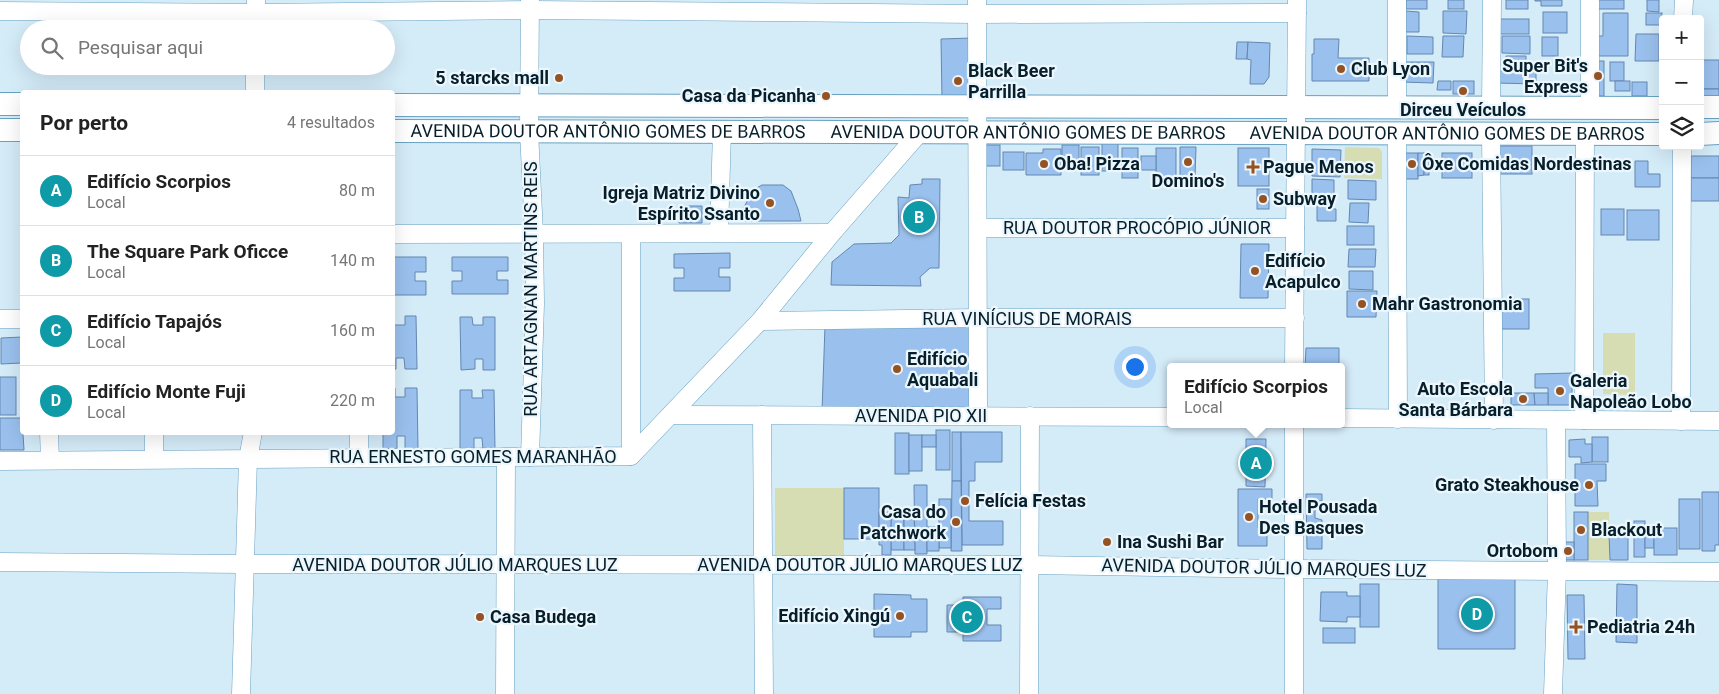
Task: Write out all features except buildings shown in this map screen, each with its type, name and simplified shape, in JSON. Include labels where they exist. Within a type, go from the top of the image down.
[{"type":"main road","points":[[0,104],[20,104]]},
{"type":"main road","name":"AVENIDA DOUTOR ANTÔNIO GOMES DE BARROS","points":[[395,105],[1659,108]]},
{"type":"main road","points":[[1491,107],[1496,121],[1491,134]]},
{"type":"main road","points":[[1704,107],[1719,107]]},
{"type":"main road","points":[[0,130],[20,130]]},
{"type":"main road","name":"AVENIDA DOUTOR ANTÔNIO GOMES DE BARROS","points":[[395,130],[1659,134]]},
{"type":"main road","points":[[1704,134],[1719,133]]},
{"type":"street","points":[[1398,0],[1398,107]]},
{"type":"street","points":[[1491,107],[1492,0]]},
{"type":"street","points":[[1590,0],[1590,107]]},
{"type":"street","points":[[1683,15],[1684,0]]},
{"type":"street","points":[[0,11],[256,14],[530,5],[1297,6],[1294,363]]},
{"type":"street","name":"RUA ARTAGNAN MARTINS REIS","points":[[530,5],[529,131],[534,234],[530,457]]},
{"type":"street","points":[[977,7],[978,416]]},
{"type":"street","points":[[255,75],[255,90]]},
{"type":"street","points":[[720,233],[722,131]]},
{"type":"street","name":"RUA ERNESTO GOMES MARANHÃO","points":[[0,461],[632,456],[760,321],[832,233],[921,132]]},
{"type":"street","points":[[1397,134],[1398,419]]},
{"type":"street","points":[[1491,134],[1494,420]]},
{"type":"street","points":[[1584,420],[1585,134]]},
{"type":"street","points":[[1681,421],[1682,150]]},
{"type":"street","name":"RUA DOUTOR PROCÓPIO JÚNIOR","points":[[978,228],[1295,228]]},
{"type":"street","points":[[395,234],[832,233]]},
{"type":"street","points":[[631,234],[632,456]]},
{"type":"street","name":"RUA VINÍCIUS DE MORAIS","points":[[760,321],[978,318],[1295,318]]},
{"type":"street","points":[[0,319],[20,319]]},
{"type":"street","name":"AVENIDA PIO XII","points":[[671,415],[1167,417]]},
{"type":"street","points":[[762,415],[764,694]]},
{"type":"street","points":[[1029,694],[1030,416]]},
{"type":"street","points":[[1345,418],[1719,421]]},
{"type":"street","points":[[1553,694],[1557,570],[1556,420]]},
{"type":"street","points":[[1294,428],[1294,694]]},
{"type":"street","points":[[50,435],[50,460]]},
{"type":"street","points":[[154,435],[154,460]]},
{"type":"street","points":[[240,694],[248,459],[252,435]]},
{"type":"street","points":[[359,435],[359,458]]},
{"type":"street","points":[[505,694],[506,457]]},
{"type":"street","name":"AVENIDA DOUTOR JÚLIO MARQUES LUZ","points":[[0,562],[506,565],[1030,565],[1719,572]]},
{"type":"green space","points":[[1345,147],[1379,148],[1382,152],[1382,179],[1344,178]]},
{"type":"green space","points":[[1603,333],[1635,333],[1635,395],[1603,394]]},
{"type":"green space","points":[[775,488],[844,488],[844,556],[775,556]]},
{"type":"green space","points":[[1588,512],[1609,512],[1610,560],[1588,560]]},
{"type":"place","name":"Club Lyon","points":[[1341,69]]},
{"type":"place","name":"Super Bit's Express","points":[[1598,76]]},
{"type":"place","name":"5 starcks mall","points":[[559,78]]},
{"type":"place","name":"Black Beer Parrilla","points":[[958,81]]},
{"type":"place","name":"Dirceu Veículos","points":[[1463,91]]},
{"type":"place","name":"Casa da Picanha","points":[[826,96]]},
{"type":"place","name":"Domino's","points":[[1188,162]]},
{"type":"place","name":"Oba! Pizza","points":[[1044,164]]},
{"type":"place","name":"Ôxe Comidas Nordestinas","points":[[1412,164]]},
{"type":"place","name":"Pague Menos","points":[[1253,167]]},
{"type":"place","name":"Subway","points":[[1263,199]]},
{"type":"place","name":"Igreja Matriz Divino Espírito Ssanto","points":[[770,203]]},
{"type":"place","name":"The Square Park Oficce","points":[[919,217]]},
{"type":"place","name":"Edifício Acapulco","points":[[1255,271]]},
{"type":"place","name":"Mahr Gastronomia","points":[[1362,304]]},
{"type":"place","name":"Edifício Aquabali","points":[[897,369]]},
{"type":"place","name":"Galeria Napoleão Lobo","points":[[1560,391]]},
{"type":"place","name":"Auto Escola Santa Bárbara","points":[[1523,399]]},
{"type":"place","name":"Edifício Scorpios","points":[[1256,463]]},
{"type":"place","name":"Grato Steakhouse","points":[[1589,485]]},
{"type":"place","name":"Felícia Festas","points":[[965,501]]},
{"type":"place","name":"Hotel Pousada Des Basques","points":[[1249,517]]},
{"type":"place","name":"Casa do Patchwork","points":[[956,522]]},
{"type":"place","name":"Blackout","points":[[1581,530]]},
{"type":"place","name":"Ina Sushi Bar","points":[[1107,542]]},
{"type":"place","name":"Ortobom","points":[[1568,551]]},
{"type":"place","name":"Edifício Monte Fuji","points":[[1477,614]]},
{"type":"place","name":"Edifício Xingú","points":[[900,616]]},
{"type":"place","name":"Casa Budega","points":[[480,617]]},
{"type":"place","name":"Edifício Tapajós","points":[[967,617]]},
{"type":"place","name":"Pediatria 24h","points":[[1576,627]]}]
